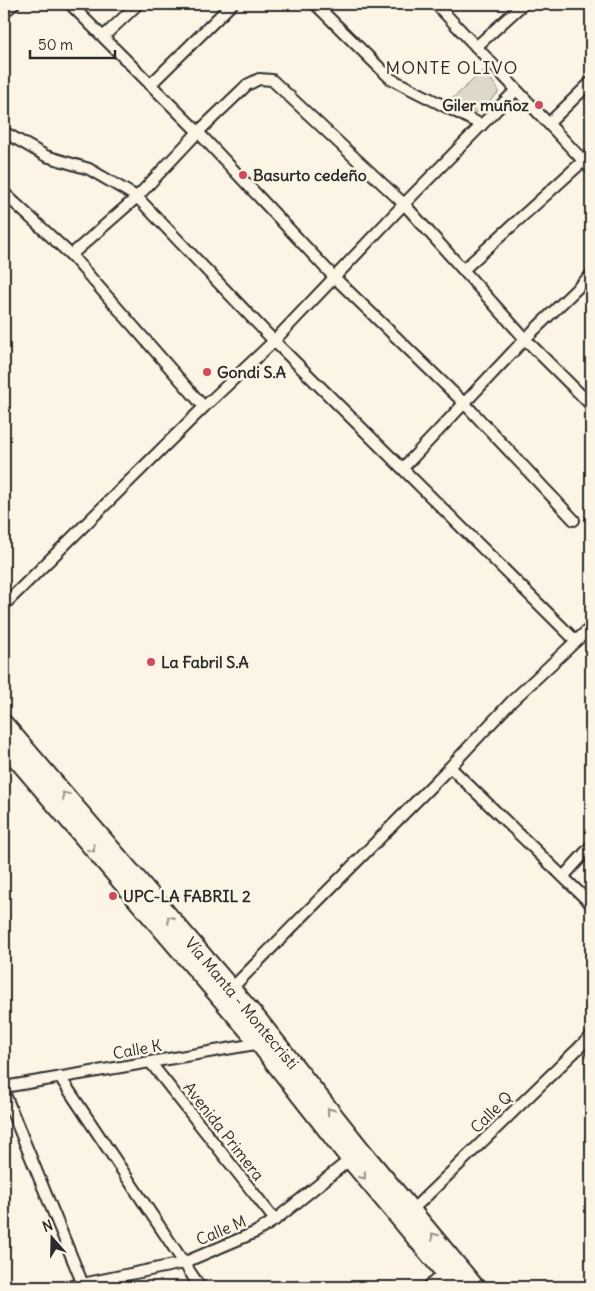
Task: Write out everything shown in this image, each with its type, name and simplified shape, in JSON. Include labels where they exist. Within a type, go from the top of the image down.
[{"type":"main road","name":"Vía Manta - Montecristi","points":[[4,723],[267,1042],[356,1155],[400,1222],[450,1268],[476,1287]]},
{"type":"main road","name":"Vía Manta - Montecristi","points":[[4,745],[226,994]]},
{"type":"main road","name":"Vía Manta - Montecristi","points":[[356,1155],[412,1210],[450,1268],[456,1287]]},
{"type":"street","points":[[4,12],[14,4]]},
{"type":"street","points":[[70,4],[198,132],[334,277],[465,404],[574,520]]},
{"type":"street","points":[[103,37],[138,4]]},
{"type":"street","points":[[151,84],[232,4]]},
{"type":"street","points":[[314,4],[391,79],[482,125]]},
{"type":"street","points":[[436,4],[516,90],[587,157],[591,169]]},
{"type":"street","points":[[476,47],[522,4]]},
{"type":"street","points":[[71,255],[137,197],[198,132],[247,85],[259,78],[272,80],[404,204],[525,339],[591,405]]},
{"type":"street","points":[[549,123],[591,82]]},
{"type":"street","points":[[4,604],[274,340],[516,90]]},
{"type":"street","points":[[4,132],[46,156],[89,169],[137,197],[274,340],[576,641]]},
{"type":"street","points":[[463,270],[587,157]]},
{"type":"street","points":[[4,194],[71,255],[204,407]]},
{"type":"street","points":[[403,468],[525,339],[591,275]]},
{"type":"street","points":[[226,994],[512,702],[591,627]]},
{"type":"street","points":[[450,767],[591,904]]},
{"type":"street","points":[[563,877],[591,846]]},
{"type":"street","name":"Calle Q","points":[[400,1222],[591,1036]]},
{"type":"street","name":"Calle K","points":[[4,1088],[267,1042]]},
{"type":"street","name":"Avenida Primera","points":[[150,1062],[275,1220]]},
{"type":"street","points":[[60,1077],[200,1287]]},
{"type":"street","points":[[4,1092],[83,1285]]},
{"type":"street","name":"Calle M","points":[[68,1287],[183,1263],[256,1232],[275,1220],[356,1155]]},
{"type":"street","points":[[428,1287],[450,1268]]},
{"type":"shaded area","points":[[484,70],[498,89],[498,93],[477,113],[452,99]]},
{"type":"place","name":"Giler muñoz","points":[[539,105]]},
{"type":"place","name":"Basurto cedeño","points":[[243,175]]},
{"type":"place","name":"Gondi S.A","points":[[207,372]]},
{"type":"place","name":"La Fabril S.A","points":[[151,662]]},
{"type":"place","name":"UPC-LA FABRIL 2","points":[[113,896]]},
{"type":"district","name":"MONTE OLIVO","points":[[452,68]]}]
